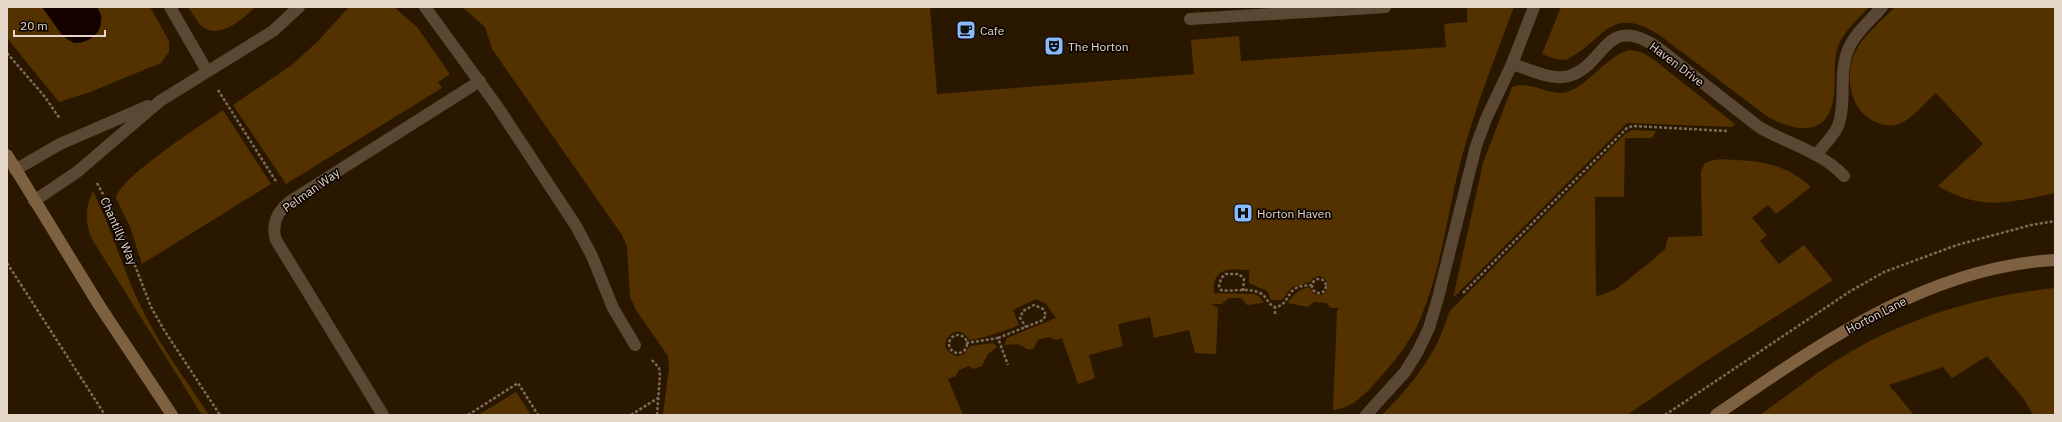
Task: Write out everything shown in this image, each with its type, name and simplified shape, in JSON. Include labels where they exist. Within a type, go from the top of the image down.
[{"type":"street","points":[[170,7],[207,70]]},
{"type":"street","points":[[34,201],[64,182],[160,101],[207,70],[273,31],[299,7]]},
{"type":"street","points":[[425,7],[480,81],[576,226],[592,256],[613,308],[635,345]]},
{"type":"street","points":[[1190,19],[1385,7]]},
{"type":"street","points":[[1366,415],[1392,387],[1413,360],[1429,328],[1438,298],[1474,152],[1486,119],[1512,64],[1534,7]]},
{"type":"street","points":[[1816,156],[1837,127],[1841,108],[1844,64],[1848,49],[1854,39],[1882,7]]},
{"type":"street","name":"Haven Drive","points":[[1512,64],[1550,76],[1568,76],[1582,69],[1609,43],[1623,36],[1635,36],[1657,47],[1749,119],[1776,137],[1831,164],[1844,176]]},
{"type":"street","name":"Pelman Way","points":[[383,415],[276,240],[274,232],[276,219],[284,206],[289,202],[480,81]]},
{"type":"street","points":[[15,170],[52,148],[160,101]]},
{"type":"street","points":[[7,155],[34,201],[155,392],[172,415]]},
{"type":"street","name":"Horton Lane","points":[[1716,415],[1825,342],[1876,314],[1920,293],[1953,281],[1988,271],[2055,260]]},
{"type":"street","points":[[155,392],[167,415]]},
{"type":"path","points":[[7,53],[52,106],[72,139]]},
{"type":"path","points":[[207,70],[232,114],[289,202]]},
{"type":"path","points":[[1460,296],[1630,127],[1735,130],[1741,128],[1749,119]]},
{"type":"path","name":"Chantilly Way","points":[[86,164],[119,224],[154,313],[220,415]]},
{"type":"path","points":[[7,263],[105,415]]},
{"type":"path","points":[[1243,291],[1244,279],[1239,274],[1226,274],[1219,281],[1221,290],[1262,293],[1269,304],[1275,308]]},
{"type":"path","points":[[1275,308],[1284,304],[1296,288],[1312,285],[1314,281],[1319,279],[1325,282],[1326,287],[1323,291],[1317,293],[1312,289],[1312,285]]},
{"type":"path","points":[[966,343],[998,338],[1026,327],[1044,319],[1046,312],[1034,305],[1022,311],[1020,318],[1026,327]]},
{"type":"path","points":[[1275,308],[1275,314]]},
{"type":"path","points":[[958,335],[964,339],[966,343],[963,350],[957,352],[952,350],[949,345],[952,337],[958,335]]},
{"type":"path","points":[[998,338],[1008,365]]},
{"type":"path","points":[[635,345],[659,368],[660,375],[657,415]]},
{"type":"path","points":[[468,415],[518,383],[538,415]]},
{"type":"path","points":[[631,415],[659,397]]},
{"type":"shaded area","points":[[7,7],[42,7],[67,40],[80,43],[94,35],[102,17],[97,7],[150,7],[169,41],[169,52],[161,63],[90,92],[59,102],[7,38]]},
{"type":"shaded area","points":[[42,7],[97,7],[100,14],[100,27],[98,32],[93,37],[88,40],[74,43],[62,35]]},
{"type":"shaded area","points":[[188,7],[255,7],[238,22],[217,31],[203,27]]},
{"type":"shaded area","points":[[349,7],[394,7],[417,27],[450,74],[438,82],[442,88],[286,184],[233,105],[293,64],[318,41]]},
{"type":"shaded area","points":[[462,7],[930,7],[937,94],[1194,74],[1191,40],[1239,36],[1241,61],[1446,47],[1444,24],[1467,22],[1467,7],[1514,7],[1469,131],[1458,172],[1438,265],[1424,309],[1411,337],[1393,363],[1367,391],[1352,404],[1346,407],[1333,410],[1337,311],[1339,308],[1331,308],[1326,303],[1314,302],[1308,307],[1288,303],[1297,293],[1309,287],[1314,294],[1322,295],[1326,292],[1326,280],[1320,276],[1313,278],[1310,282],[1292,287],[1282,300],[1271,300],[1267,291],[1249,283],[1249,270],[1229,270],[1223,271],[1216,278],[1214,293],[1255,294],[1260,297],[1264,303],[1247,305],[1241,298],[1229,298],[1222,304],[1211,304],[1218,308],[1216,354],[1195,353],[1189,330],[1154,338],[1150,317],[1118,324],[1123,346],[1089,355],[1095,378],[1078,384],[1062,338],[1056,340],[1049,337],[1038,340],[1034,348],[1029,350],[1018,344],[1004,345],[1007,338],[1056,318],[1046,304],[1036,299],[1013,310],[1019,325],[994,334],[969,340],[964,334],[959,332],[950,335],[946,345],[947,350],[956,356],[964,354],[970,346],[993,343],[997,347],[988,354],[982,366],[973,369],[969,366],[959,370],[956,376],[948,379],[963,415],[663,415],[669,368],[668,356],[636,310],[630,297],[627,247],[622,235],[492,49],[485,27]]},
{"type":"shaded area","points":[[1561,7],[1869,7],[1848,30],[1838,46],[1836,52],[1834,94],[1831,108],[1826,118],[1819,124],[1810,128],[1801,128],[1790,126],[1768,117],[1658,34],[1641,26],[1628,23],[1617,24],[1566,60],[1555,59],[1542,54]]},
{"type":"shaded area","points":[[1895,7],[2055,7],[2055,193],[2024,200],[1995,203],[1968,199],[1953,194],[1938,186],[1983,144],[1936,93],[1904,122],[1895,125],[1878,123],[1867,117],[1860,110],[1855,102],[1850,83],[1851,63],[1854,54],[1867,35]]},
{"type":"shaded area","points":[[1629,50],[1641,52],[1653,59],[1735,124],[1732,127],[1627,123],[1453,298],[1483,163],[1512,87],[1519,85],[1560,93],[1567,92],[1582,84],[1612,59]]},
{"type":"shaded area","points":[[223,110],[271,184],[142,264],[130,227],[116,198],[121,189],[147,164]]},
{"type":"shaded area","points":[[1632,130],[1656,131],[1652,138],[1625,138],[1624,197],[1595,197],[1596,296],[1616,289],[1649,263],[1665,249],[1668,237],[1702,236],[1701,171],[1705,163],[1720,159],[1766,163],[1776,166],[1794,174],[1811,187],[1776,214],[1768,205],[1752,218],[1767,235],[1760,241],[1779,264],[1804,245],[1833,280],[1703,363],[1627,415],[1382,415],[1422,368],[1438,342],[1449,312],[1626,133]]},
{"type":"shaded area","points":[[93,191],[100,205],[135,295],[149,323],[165,350],[209,415],[202,415],[92,239],[87,221],[87,209]]},
{"type":"shaded area","points":[[2055,288],[2055,415],[2033,415],[2024,399],[1987,356],[1952,378],[1943,367],[1889,385],[1914,415],[1760,415],[1819,372],[1846,355],[1874,339],[1902,326],[1932,315],[1993,298]]},
{"type":"shaded area","points":[[516,392],[531,415],[478,415]]},
{"type":"place","name":"Cafe","points":[[966,30]]},
{"type":"place","name":"The Horton","points":[[1054,46]]},
{"type":"place","name":"Horton Haven","points":[[1243,213]]}]
